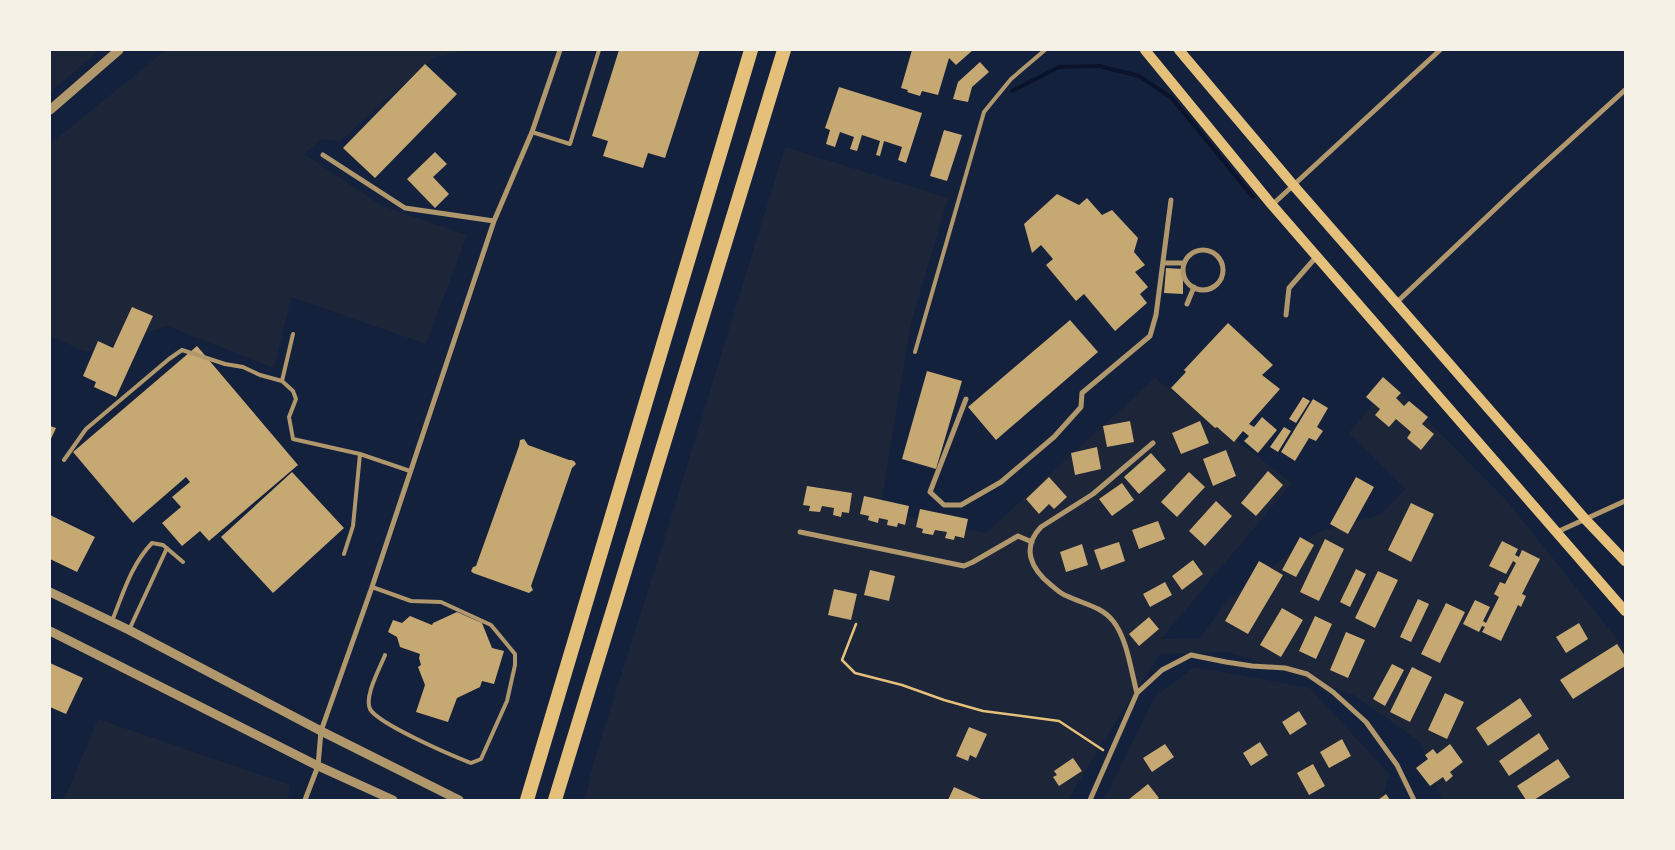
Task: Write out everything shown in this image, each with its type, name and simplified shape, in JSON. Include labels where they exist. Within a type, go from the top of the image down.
[{"type":"highway","points":[[526,800],[751,50]]},
{"type":"highway","points":[[555,800],[784,50]]},
{"type":"main road","points":[[1145,50],[1272,205],[1625,611]]},
{"type":"main road","points":[[1180,50],[1294,186],[1625,561]]},
{"type":"street","points":[[50,110],[119,50]]},
{"type":"street","points":[[305,800],[318,766],[321,731],[372,587],[494,221],[532,132],[560,50]]},
{"type":"street","points":[[1272,205],[1440,50]]},
{"type":"street","points":[[1396,303],[1513,192],[1625,90]]},
{"type":"street","points":[[323,154],[404,208],[494,221]]},
{"type":"street","points":[[966,399],[930,492],[944,505],[961,505],[1000,482],[1054,437],[1080,408],[1082,393],[1150,336],[1156,314],[1171,200]]},
{"type":"street","points":[[1206,250],[1216,255],[1223,272],[1217,283],[1206,289],[1194,287],[1186,280],[1183,269],[1184,263],[1195,252],[1206,250]]},
{"type":"street","points":[[1286,315],[1289,288],[1317,256]]},
{"type":"street","points":[[1163,263],[1184,263]]},
{"type":"street","points":[[1187,304],[1194,287]]},
{"type":"street","points":[[1137,693],[1122,636],[1115,622],[1100,609],[1065,596],[1046,581],[1036,570],[1030,559],[1034,534],[1041,527],[1093,494],[1153,443]]},
{"type":"street","points":[[1557,532],[1625,501]]},
{"type":"street","points":[[800,532],[964,566],[1018,536],[1032,542]]},
{"type":"street","points":[[50,592],[129,630],[321,731],[459,800]]},
{"type":"street","points":[[50,631],[318,766],[393,800]]},
{"type":"street","points":[[1090,800],[1137,693],[1162,670],[1191,654],[1252,666],[1285,668],[1307,674],[1333,692],[1366,722],[1398,765],[1414,800]]},
{"type":"lane","points":[[532,132],[570,144],[599,50]]},
{"type":"lane","points":[[915,352],[984,112],[1011,79],[1045,50]]},
{"type":"lane","points":[[282,381],[293,334]]},
{"type":"lane","points":[[64,460],[86,429],[182,350],[225,364],[243,367],[260,375],[282,381],[293,391],[296,399],[289,417],[293,439],[360,454],[410,471]]},
{"type":"lane","points":[[344,554],[353,526],[360,454]]},
{"type":"lane","points":[[112,622],[135,565],[143,552],[152,543],[163,545],[183,562]]},
{"type":"lane","points":[[129,630],[167,548]]},
{"type":"lane","points":[[372,587],[411,601],[441,602],[491,625],[515,654],[515,664],[507,701],[481,759],[471,762],[449,755],[380,720],[370,709],[369,694],[385,655]]},
{"type":"path","points":[[856,624],[842,660],[855,673],[902,685],[983,711],[1059,721],[1110,754]]},
{"type":"shaded area","points":[[50,50],[100,50],[50,92]]},
{"type":"shaded area","points":[[166,50],[470,50],[434,57],[340,141],[322,139],[304,154],[382,206],[467,235],[426,344],[291,297],[274,368],[167,326],[86,352],[50,336],[50,144]]},
{"type":"shaded area","points":[[785,147],[948,198],[911,323],[880,511],[986,533],[1155,378],[1292,483],[1161,639],[1200,638],[1226,602],[1318,532],[1380,515],[1406,489],[1349,433],[1391,383],[1507,501],[1625,649],[1625,800],[1442,800],[1420,742],[1354,695],[1228,652],[1160,654],[1100,746],[1068,800],[585,800],[593,764]]},
{"type":"shaded area","points":[[1194,667],[1310,688],[1389,774],[1382,800],[1104,800],[1154,698]]},
{"type":"shaded area","points":[[98,719],[290,785],[288,800],[64,800]]},
{"type":"building","points":[[619,50],[700,50],[665,158],[648,153],[643,168],[603,156],[608,141],[592,136]]},
{"type":"building","points":[[912,50],[973,50],[956,65],[949,58],[938,95],[922,91],[920,96],[901,88]]},
{"type":"building","points":[[980,62],[989,72],[972,87],[968,102],[953,99],[958,82]]},
{"type":"building","points":[[425,64],[457,94],[375,178],[343,148]]},
{"type":"building","points":[[839,87],[922,113],[906,163],[898,160],[902,147],[884,141],[880,156],[876,155],[880,141],[862,135],[857,151],[850,149],[854,137],[840,132],[835,147],[826,144],[830,130],[825,128]]},
{"type":"building","points":[[944,130],[962,135],[947,181],[930,176]]},
{"type":"building","points":[[435,152],[447,164],[433,177],[449,194],[435,208],[407,179]]},
{"type":"building","points":[[1057,194],[1079,205],[1087,198],[1102,215],[1112,210],[1138,238],[1134,252],[1145,265],[1135,272],[1148,287],[1140,294],[1147,303],[1115,331],[1084,294],[1076,301],[1046,265],[1053,259],[1041,245],[1032,253],[1024,224]]},
{"type":"building","points":[[1166,268],[1183,269],[1183,294],[1164,293]]},
{"type":"building","points":[[132,307],[153,316],[116,397],[94,387],[96,382],[83,376],[98,341],[113,348]]},
{"type":"building","points":[[1070,320],[1098,352],[996,440],[968,407]]},
{"type":"building","points":[[1228,323],[1273,365],[1262,375],[1280,389],[1249,424],[1254,427],[1262,417],[1277,430],[1258,453],[1244,441],[1249,436],[1243,431],[1234,442],[1217,427],[1215,428],[1171,388],[1186,372],[1184,370]]},
{"type":"building","points":[[197,346],[298,465],[209,541],[200,531],[182,546],[162,523],[181,507],[172,497],[190,482],[186,477],[133,523],[73,452]]},
{"type":"building","points":[[927,371],[962,381],[936,469],[902,459]]},
{"type":"building","points":[[1383,377],[1401,393],[1396,398],[1404,406],[1409,401],[1428,417],[1422,424],[1434,434],[1421,450],[1407,438],[1411,432],[1396,419],[1389,427],[1375,415],[1380,409],[1366,397]]},
{"type":"building","points":[[1303,397],[1310,401],[1296,423],[1289,419]]},
{"type":"building","points":[[1313,399],[1328,408],[1317,427],[1323,431],[1316,441],[1309,438],[1295,461],[1281,452]]},
{"type":"building","points":[[1130,421],[1134,442],[1107,447],[1103,426]]},
{"type":"building","points":[[1200,421],[1209,443],[1181,454],[1172,433]]},
{"type":"building","points":[[50,426],[56,428],[50,441]]},
{"type":"building","points":[[1284,427],[1291,431],[1278,452],[1270,447]]},
{"type":"building","points":[[524,439],[528,445],[574,461],[576,464],[572,468],[531,586],[533,590],[529,593],[471,571],[476,566],[520,440]]},
{"type":"building","points":[[1097,447],[1101,469],[1075,475],[1071,453]]},
{"type":"building","points":[[1226,450],[1236,476],[1213,486],[1203,459]]},
{"type":"building","points":[[1151,453],[1166,470],[1139,494],[1124,477]]},
{"type":"building","points":[[1268,471],[1283,485],[1256,516],[1241,503]]},
{"type":"building","points":[[292,472],[344,528],[273,593],[221,537]]},
{"type":"building","points":[[1189,472],[1205,487],[1177,517],[1161,502]]},
{"type":"building","points":[[1049,477],[1067,497],[1054,509],[1049,504],[1039,514],[1026,499]]},
{"type":"building","points":[[1356,477],[1374,487],[1348,534],[1330,524]]},
{"type":"building","points":[[1122,483],[1134,500],[1112,516],[1099,499]]},
{"type":"building","points":[[807,486],[852,493],[849,513],[842,512],[841,517],[833,515],[834,508],[822,506],[820,512],[809,511],[810,506],[803,505]]},
{"type":"building","points":[[864,496],[909,506],[905,525],[898,523],[897,527],[887,525],[888,520],[879,518],[878,523],[868,520],[869,516],[860,514]]},
{"type":"building","points":[[1216,501],[1232,516],[1205,546],[1189,531]]},
{"type":"building","points":[[1411,503],[1434,514],[1411,562],[1388,550]]},
{"type":"building","points":[[920,509],[968,519],[964,538],[955,536],[954,540],[945,538],[947,532],[935,530],[933,535],[922,533],[923,529],[916,527]]},
{"type":"building","points":[[50,515],[95,537],[77,572],[50,559]]},
{"type":"building","points":[[1158,521],[1165,539],[1139,549],[1132,530]]},
{"type":"building","points":[[1300,537],[1314,545],[1296,577],[1282,570]]},
{"type":"building","points":[[1325,539],[1344,549],[1319,601],[1300,592]]},
{"type":"building","points":[[1502,541],[1518,549],[1515,555],[1519,557],[1522,550],[1540,559],[1522,594],[1526,596],[1521,607],[1518,605],[1501,641],[1482,632],[1485,627],[1482,626],[1479,632],[1463,624],[1475,600],[1490,607],[1483,621],[1486,623],[1499,597],[1494,594],[1500,582],[1505,584],[1516,563],[1513,561],[1506,574],[1489,566]]},
{"type":"building","points":[[1119,542],[1125,561],[1101,570],[1094,550]]},
{"type":"building","points":[[1082,544],[1088,565],[1066,572],[1060,552]]},
{"type":"building","points":[[1193,560],[1203,574],[1182,590],[1172,576]]},
{"type":"building","points":[[1259,561],[1283,575],[1248,634],[1225,621]]},
{"type":"building","points":[[1356,569],[1366,574],[1350,607],[1340,602]]},
{"type":"building","points":[[870,570],[895,576],[889,601],[864,595]]},
{"type":"building","points":[[1378,571],[1398,580],[1375,628],[1355,618]]},
{"type":"building","points":[[1165,582],[1172,595],[1150,607],[1143,594]]},
{"type":"building","points":[[834,589],[857,594],[851,620],[828,615]]},
{"type":"building","points":[[1418,599],[1429,604],[1411,642],[1400,637]]},
{"type":"building","points":[[1446,603],[1465,612],[1440,663],[1421,654]]},
{"type":"building","points":[[1282,608],[1303,620],[1281,657],[1260,645]]},
{"type":"building","points":[[457,612],[482,623],[492,648],[504,651],[494,684],[482,681],[480,687],[457,698],[448,722],[416,712],[425,685],[418,667],[421,665],[420,654],[400,647],[397,637],[388,632],[393,620],[402,623],[410,616],[432,625]]},
{"type":"building","points":[[1315,616],[1332,624],[1316,659],[1299,651]]},
{"type":"building","points":[[1149,617],[1159,629],[1139,646],[1129,634]]},
{"type":"building","points":[[1579,623],[1588,639],[1566,653],[1556,637]]},
{"type":"building","points":[[1346,632],[1365,640],[1348,678],[1330,670]]},
{"type":"building","points":[[1617,644],[1625,656],[1625,666],[1573,699],[1560,680]]},
{"type":"building","points":[[50,663],[83,678],[66,714],[50,707]]},
{"type":"building","points":[[1392,664],[1404,670],[1385,706],[1373,699]]},
{"type":"building","points":[[1412,667],[1432,677],[1410,722],[1390,712]]},
{"type":"building","points":[[1445,693],[1464,702],[1447,739],[1428,730]]},
{"type":"building","points":[[1520,698],[1532,716],[1488,746],[1476,728]]},
{"type":"building","points":[[1299,711],[1307,724],[1290,735],[1282,722]]},
{"type":"building","points":[[969,727],[987,734],[976,758],[970,755],[968,761],[956,756]]},
{"type":"building","points":[[1539,733],[1549,749],[1509,776],[1499,761]]},
{"type":"building","points":[[1342,739],[1351,756],[1329,768],[1320,752]]},
{"type":"building","points":[[1260,742],[1268,755],[1251,766],[1243,753]]},
{"type":"building","points":[[1165,744],[1174,757],[1152,772],[1143,758]]},
{"type":"building","points":[[1450,744],[1463,762],[1450,772],[1453,776],[1446,782],[1443,777],[1430,786],[1416,768],[1428,759],[1425,755],[1433,749],[1437,754]]},
{"type":"building","points":[[1073,758],[1082,771],[1059,786],[1053,777],[1057,775],[1054,771]]},
{"type":"building","points":[[1558,759],[1570,777],[1534,800],[1526,800],[1517,786]]},
{"type":"building","points":[[1313,764],[1325,786],[1309,795],[1297,773]]},
{"type":"building","points":[[1148,784],[1159,798],[1156,800],[1128,800]]},
{"type":"building","points":[[954,787],[983,800],[948,800]]},
{"type":"building","points":[[1386,794],[1390,800],[1378,800]]},
{"type":"waterway","points":[[1012,91],[1059,67],[1099,66],[1139,76],[1171,97],[1253,197]]}]
